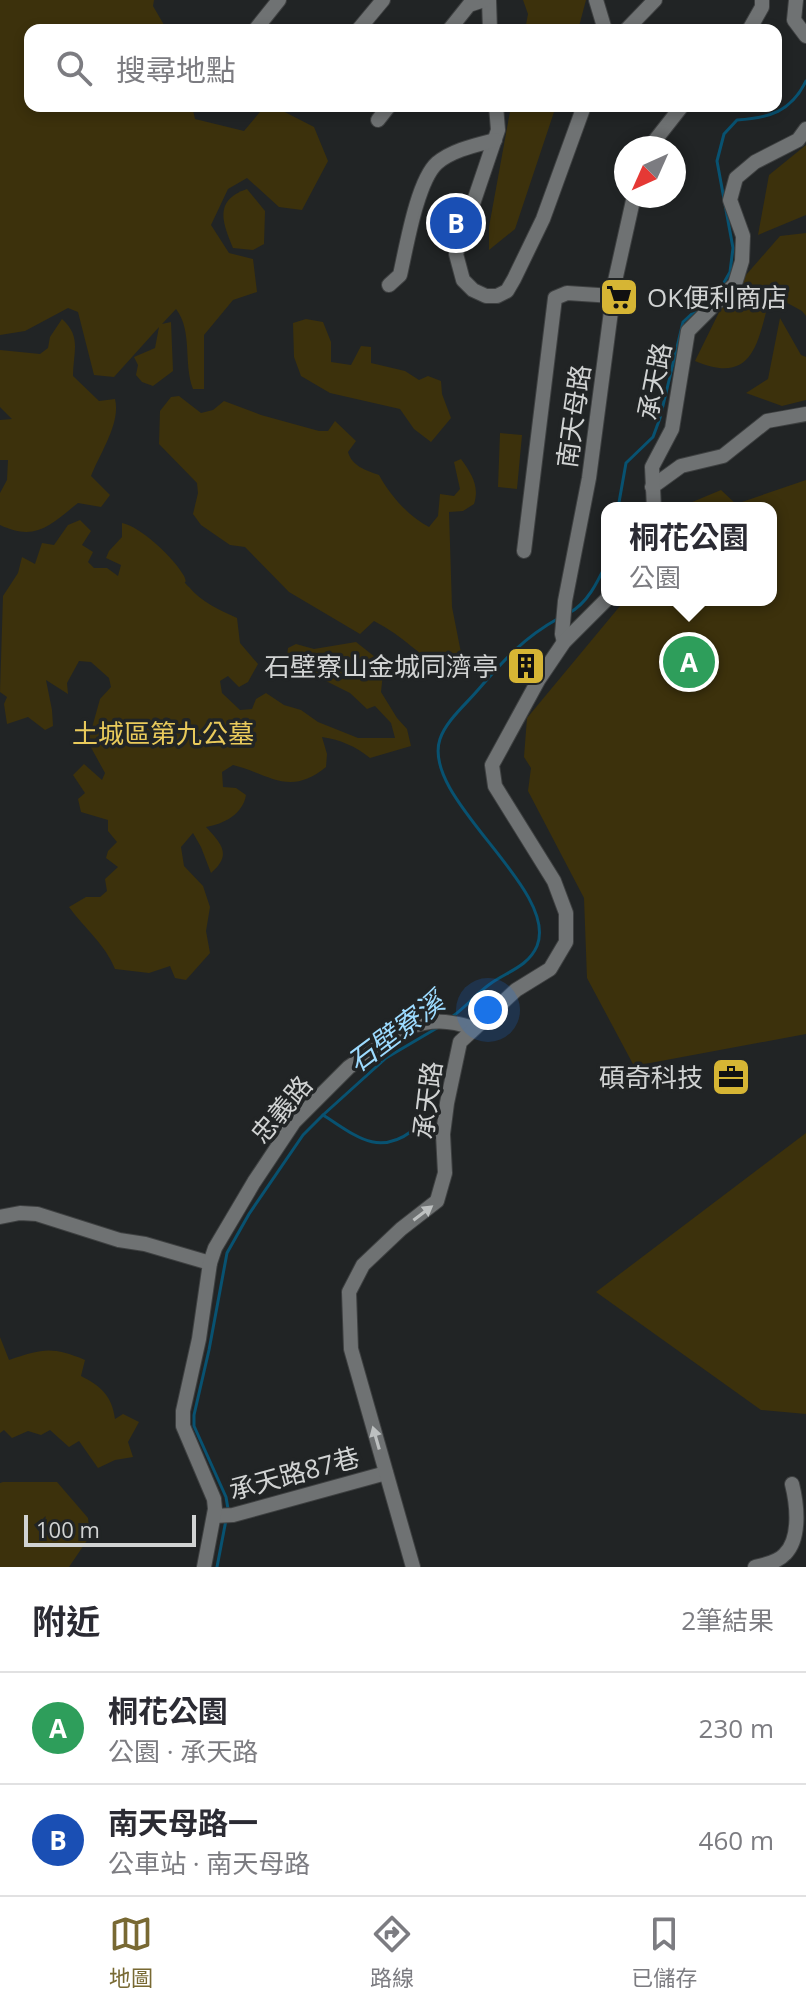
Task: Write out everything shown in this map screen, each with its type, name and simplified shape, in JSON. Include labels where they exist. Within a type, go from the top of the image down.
[{"type":"street","points":[[260,24],[279,0]]},
{"type":"street","points":[[363,24],[383,0]]},
{"type":"street","points":[[454,24],[469,5],[486,0],[489,24]]},
{"type":"street","points":[[596,0],[603,24]]},
{"type":"street","points":[[632,24],[655,0]]},
{"type":"street","points":[[752,24],[762,7],[762,0]]},
{"type":"street","points":[[796,0],[794,20],[806,36]]},
{"type":"street","points":[[378,120],[384,112]]},
{"type":"street","points":[[496,112],[498,130],[456,254],[463,280],[473,290],[486,296],[497,296],[507,291],[514,279],[543,219],[582,112]]},
{"type":"street","points":[[658,136],[677,112]]},
{"type":"street","name":"承天路","points":[[653,502],[652,467],[672,429],[688,331],[735,284],[742,261],[743,236],[730,200],[736,178],[755,162],[798,140],[806,129]]},
{"type":"street","points":[[389,285],[400,275],[421,190],[436,164],[466,148],[495,140]]},
{"type":"street","name":"南天母路","points":[[563,638],[565,601],[589,478],[613,296],[631,208]]},
{"type":"street","points":[[524,551],[555,298],[567,293],[613,296]]},
{"type":"street","points":[[652,487],[681,466],[723,456],[767,421],[806,414]]},
{"type":"street","name":"承天路","points":[[413,1567],[351,1349],[349,1292],[355,1275],[363,1265],[437,1201],[445,1173],[443,1134],[460,1042],[516,990],[550,969],[566,942],[566,913],[554,881],[495,786],[492,773],[498,751],[563,638],[601,604]]},
{"type":"street","name":"忠義路","points":[[204,1567],[223,1516],[183,1426],[183,1411],[215,1248],[294,1122],[360,1058],[407,1028],[429,1021],[452,1021],[473,1028]]},
{"type":"street","points":[[0,1217],[37,1214],[119,1240],[145,1244],[210,1263]]},
{"type":"street","name":"承天路87巷","points":[[223,1516],[386,1473]]},
{"type":"street","points":[[755,1567],[784,1555],[794,1540],[797,1503],[792,1484]]},
{"type":"green space","points":[[0,0],[154,0],[153,6],[164,24],[24,24],[24,112],[193,112],[195,119],[244,131],[260,112],[285,112],[314,127],[328,161],[302,210],[279,207],[247,178],[228,189],[211,225],[229,253],[253,259],[257,292],[233,300],[204,335],[204,389],[193,389],[184,327],[176,309],[162,324],[171,322],[173,371],[153,386],[142,382],[136,375],[138,365],[134,357],[155,348],[159,327],[114,377],[94,375],[78,312],[68,308],[25,331],[0,335]]},
{"type":"green space","points":[[523,0],[586,0],[580,24],[526,24],[528,14]]},
{"type":"green space","points":[[510,112],[554,112],[515,229],[489,250],[489,227]]},
{"type":"green space","points":[[806,145],[806,215],[758,235],[769,175]]},
{"type":"green space","points":[[247,189],[265,211],[264,244],[253,250],[233,248],[224,221],[229,199]]},
{"type":"green space","points":[[806,233],[806,316],[771,294],[757,341],[742,363],[731,368],[695,361],[726,298],[780,236]]},
{"type":"green space","points":[[780,318],[801,355],[806,357],[806,400],[782,406],[746,393],[768,379]]},
{"type":"green space","points":[[62,319],[74,339],[73,376],[99,401],[115,399],[115,418],[109,438],[91,476],[110,495],[101,507],[78,503],[42,529],[13,530],[0,525],[0,493],[7,480],[8,460],[0,460],[0,420],[12,419],[0,407],[0,350],[40,354],[48,348],[50,337]]},
{"type":"green space","points":[[306,319],[323,322],[331,342],[331,362],[351,365],[361,346],[371,347],[371,363],[405,371],[419,380],[428,376],[441,381],[442,394],[451,418],[431,442],[414,429],[400,409],[330,393],[301,376],[294,357],[293,323]]},
{"type":"green space","points":[[179,396],[201,413],[213,410],[224,401],[319,431],[328,431],[335,421],[356,441],[348,452],[353,461],[379,475],[400,504],[429,527],[438,516],[440,494],[454,496],[460,489],[454,462],[461,459],[476,491],[474,504],[463,511],[449,512],[452,607],[464,668],[451,676],[374,621],[360,634],[289,592],[245,547],[230,545],[201,525],[193,514],[197,483],[159,444],[160,411],[171,397]]},
{"type":"green space","points":[[500,433],[522,435],[517,489],[498,487]]},
{"type":"green space","points":[[806,480],[806,1034],[634,1066],[587,978],[584,898],[528,791],[531,768],[524,757],[527,718],[620,606],[777,606],[777,502],[742,502]]},
{"type":"green space","points":[[721,490],[734,502],[692,502]]},
{"type":"green space","name":"土城區第九公墓","points":[[80,520],[91,531],[82,545],[93,552],[88,562],[94,568],[107,568],[118,576],[121,565],[106,558],[122,537],[122,523],[129,525],[165,553],[184,576],[185,583],[199,597],[237,618],[240,643],[258,664],[248,682],[239,687],[228,676],[220,681],[222,693],[240,710],[252,709],[256,699],[266,693],[318,722],[358,738],[395,738],[391,723],[375,706],[367,709],[350,693],[322,679],[300,658],[287,656],[288,648],[296,644],[314,649],[356,642],[384,664],[381,692],[407,729],[411,746],[370,758],[348,744],[322,737],[327,754],[326,767],[301,781],[280,781],[233,765],[222,772],[223,787],[236,788],[246,795],[241,808],[232,817],[206,827],[220,844],[221,861],[211,873],[193,833],[181,847],[184,866],[203,886],[210,907],[206,931],[210,953],[186,980],[175,978],[170,966],[149,973],[115,969],[100,944],[69,907],[86,897],[100,897],[107,891],[105,879],[118,867],[106,858],[117,842],[108,831],[108,820],[81,812],[78,799],[85,793],[73,775],[84,764],[102,780],[105,773],[88,742],[100,699],[111,687],[109,678],[91,662],[79,661],[67,683],[68,694],[46,680],[53,726],[45,730],[28,717],[7,724],[4,704],[7,697],[0,692],[3,596],[18,573],[22,557],[35,564],[42,543],[54,545],[68,525]]},
{"type":"green space","points":[[806,1133],[806,1414],[761,1410],[596,1292]]},
{"type":"green space","points":[[0,1337],[9,1360],[47,1351],[85,1360],[81,1376],[104,1393],[115,1419],[123,1414],[139,1422],[128,1442],[133,1457],[115,1460],[98,1468],[79,1441],[69,1447],[50,1430],[41,1435],[28,1431],[12,1438],[4,1430],[0,1433]]},
{"type":"green space","points":[[57,1482],[88,1518],[90,1536],[69,1567],[0,1567],[0,1483]]},
{"type":"waterway","name":"石壁寮溪","points":[[782,108],[793,100],[806,81]]},
{"type":"waterway","name":"石壁寮溪","points":[[619,502],[626,463],[653,437],[660,418],[683,322],[722,286],[730,272],[733,248],[717,161],[724,134],[737,120],[776,112]]},
{"type":"waterway","name":"石壁寮溪","points":[[569,613],[587,597],[601,574]]},
{"type":"waterway","name":"石壁寮溪","points":[[453,1016],[485,988],[528,959],[537,946],[539,923],[529,898],[450,788],[439,762],[440,739],[451,720],[505,660],[535,633],[559,618]]},
{"type":"waterway","name":"石壁寮溪","points":[[228,1509],[226,1497],[194,1426],[227,1253],[249,1214],[303,1135],[386,1058],[437,1028]]},
{"type":"waterway","points":[[323,1115],[356,1136],[377,1143],[399,1139],[412,1131]]},
{"type":"waterway","name":"石壁寮溪","points":[[217,1567],[226,1520]]},
{"type":"place","name":"南天母路一","points":[[456,223]]},
{"type":"place","name":"OK便利商店","points":[[619,297]]},
{"type":"place","name":"桐花公園","points":[[689,662]]},
{"type":"place","name":"石壁寮山金城同濟亭","points":[[526,666]]},
{"type":"place","name":"碩奇科技","points":[[731,1077]]}]
